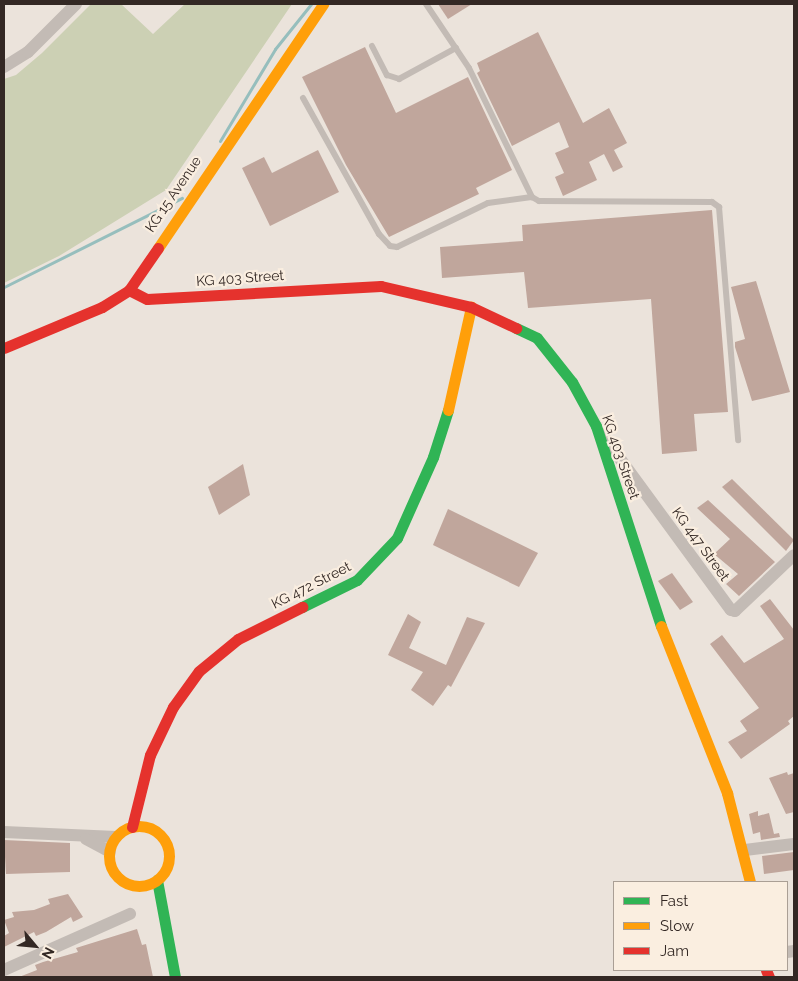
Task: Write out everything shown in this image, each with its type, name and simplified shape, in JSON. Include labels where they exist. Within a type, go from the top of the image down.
[{"type":"main road","name":"KG 15 Avenue","points":[[4,348],[102,307],[128,290],[323,4]]},
{"type":"main road","name":"KG 403 Street","points":[[128,290],[147,299],[381,286],[471,308],[537,338],[572,382],[596,426],[653,607],[694,716],[721,776],[745,850],[750,881]]},
{"type":"main road","name":"KG 472 Street","points":[[132,827],[150,755],[165,722],[185,688],[212,657],[254,630],[345,588],[366,572],[396,538],[433,457],[452,398],[471,308]]},
{"type":"main road","points":[[139,799],[149,828]]},
{"type":"main road","points":[[142,886],[157,880],[166,869],[169,853],[164,839],[149,828],[132,827],[116,837],[110,852],[111,866],[120,879],[142,886],[160,901]]},
{"type":"main road","points":[[157,880],[175,977]]},
{"type":"street","points":[[4,67],[28,52],[76,4]]},
{"type":"street","name":"KG 447 Street","points":[[596,426],[731,610],[794,555]]},
{"type":"street","points":[[4,832],[81,837],[116,837]]},
{"type":"street","points":[[81,837],[110,852]]},
{"type":"street","points":[[745,850],[794,844]]},
{"type":"street","points":[[4,970],[130,914]]},
{"type":"lane","points":[[426,4],[456,48],[492,111],[532,197],[539,201],[712,202],[719,207],[738,440]]},
{"type":"lane","points":[[372,46],[387,75],[400,79],[456,48]]},
{"type":"lane","points":[[303,98],[379,234],[390,246],[397,248],[488,203],[532,197]]},
{"type":"green space","points":[[91,4],[121,4],[153,34],[185,4],[292,4],[166,190],[59,256],[4,283],[4,79],[16,75],[42,53]]},
{"type":"building","points":[[438,4],[472,4],[448,19]]},
{"type":"building","points":[[538,32],[583,123],[609,108],[627,143],[614,150],[623,167],[613,172],[604,154],[589,162],[597,180],[563,196],[555,177],[564,173],[555,153],[569,147],[559,122],[512,146],[477,73],[480,71],[477,63]]},
{"type":"building","points":[[365,47],[396,113],[468,77],[512,170],[476,188],[479,194],[389,237],[346,165],[302,77]]},
{"type":"building","points":[[318,150],[339,192],[270,226],[242,168],[264,157],[272,173]]},
{"type":"building","points":[[712,210],[728,412],[694,414],[697,451],[662,454],[651,299],[528,308],[524,272],[442,278],[440,247],[523,241],[522,225]]},
{"type":"building","points":[[756,281],[790,392],[752,401],[735,347],[735,342],[745,339],[731,287]]},
{"type":"building","points":[[243,464],[250,495],[219,515],[208,487]]},
{"type":"building","points":[[732,479],[794,540],[786,551],[722,487]]},
{"type":"building","points":[[708,500],[775,562],[739,596],[726,584],[738,574],[714,554],[730,539],[697,508]]},
{"type":"building","points":[[448,509],[538,553],[519,587],[433,545]]},
{"type":"building","points":[[672,573],[693,602],[680,610],[658,581]]},
{"type":"building","points":[[770,599],[794,630],[794,716],[788,721],[790,724],[741,759],[728,742],[747,731],[740,721],[759,708],[710,644],[722,635],[744,663],[784,639],[760,606]]},
{"type":"building","points":[[408,614],[421,622],[409,648],[446,665],[467,617],[485,623],[451,687],[448,685],[433,706],[411,690],[423,672],[388,655]]},
{"type":"building","points":[[787,772],[788,775],[794,773],[794,812],[786,814],[769,778]]},
{"type":"building","points":[[758,811],[758,816],[769,813],[774,834],[779,833],[780,837],[761,840],[760,832],[753,834],[749,814]]},
{"type":"building","points":[[4,840],[70,843],[70,872],[6,874]]},
{"type":"building","points":[[794,852],[794,870],[764,874],[762,856]]},
{"type":"building","points":[[68,894],[83,917],[73,922],[71,917],[46,932],[36,936],[34,932],[4,947],[4,936],[9,933],[4,920],[14,917],[12,912],[34,910],[50,904],[48,899]]},
{"type":"building","points":[[137,929],[142,945],[146,944],[153,977],[19,977],[37,970],[35,965],[78,952],[76,948]]},
{"type":"waterway","points":[[220,141],[275,49],[311,4]]},
{"type":"waterway","points":[[4,287],[182,198]]},
{"type":"traffic: fast","points":[[516,328],[537,338],[572,382],[596,426],[661,626]]},
{"type":"traffic: fast","points":[[302,607],[357,580],[397,538],[433,457],[448,410]]},
{"type":"traffic: fast","points":[[157,880],[175,977]]},
{"type":"traffic: slow","points":[[158,248],[323,4]]},
{"type":"traffic: slow","points":[[448,410],[471,307]]},
{"type":"traffic: slow","points":[[661,626],[727,793],[750,881]]},
{"type":"traffic: slow","points":[[139,826],[155,831],[160,835],[164,840],[169,856],[164,872],[160,877],[155,881],[139,886],[123,881],[118,877],[114,872],[109,856],[114,840],[118,835],[123,831],[139,826]]},
{"type":"traffic: jam","points":[[4,348],[102,307],[129,290],[158,248]]},
{"type":"traffic: jam","points":[[129,290],[147,299],[381,286],[471,307],[516,328]]},
{"type":"traffic: jam","points":[[132,827],[150,755],[173,707],[199,671],[238,639],[302,607]]},
{"type":"traffic: jam","points":[[766,971],[769,977]]}]
